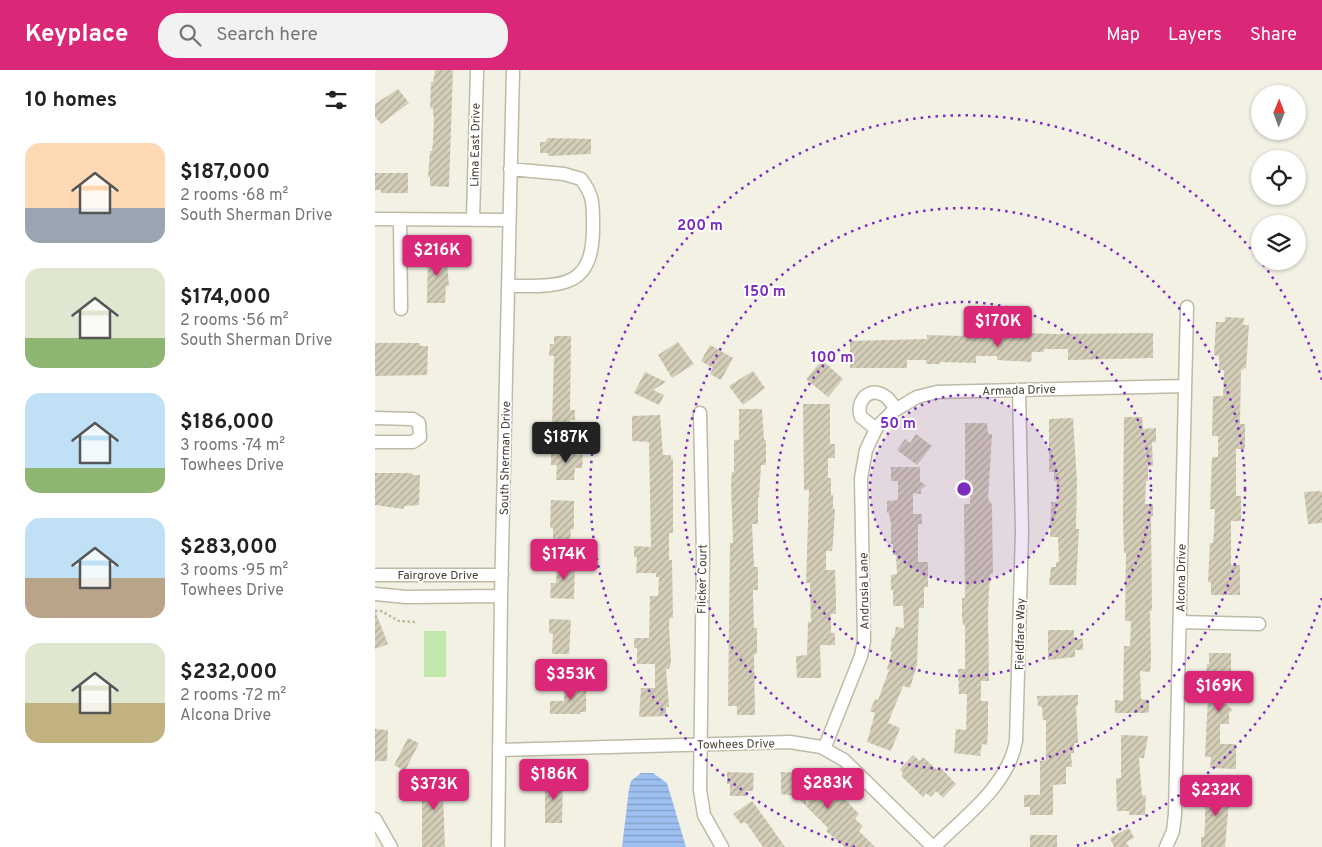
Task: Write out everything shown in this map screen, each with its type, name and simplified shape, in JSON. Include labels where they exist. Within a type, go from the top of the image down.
[{"type":"street","name":"Lima East Drive","points":[[473,220],[477,70]]},
{"type":"street","name":"South Sherman Drive","points":[[498,847],[501,596],[513,70]]},
{"type":"street","points":[[508,286],[548,286],[566,282],[580,275],[586,267],[593,239],[593,198],[581,179],[564,174],[511,169]]},
{"type":"street","points":[[375,219],[509,220]]},
{"type":"street","points":[[400,219],[401,309]]},
{"type":"street","name":"Alcona Drive","points":[[1166,847],[1173,831],[1175,814],[1187,306]]},
{"type":"street","name":"Armada Drive","points":[[896,409],[917,398],[937,392],[1185,386]]},
{"type":"street","name":"Fieldfare Way","points":[[933,847],[1000,780],[1008,767],[1015,749],[1017,734],[1022,532],[1019,390]]},
{"type":"street","points":[[876,429],[863,420],[859,413],[860,402],[866,396],[872,392],[883,395],[896,409]]},
{"type":"street","name":"Andrusia Lane","points":[[824,749],[861,656],[864,641],[861,474],[866,450],[876,429],[896,409]]},
{"type":"street","name":"Flicker Court","points":[[700,413],[703,553],[698,745],[701,805],[707,824],[721,847]]},
{"type":"street","points":[[375,418],[413,419],[419,423],[419,437],[413,442],[375,442]]},
{"type":"street","name":"Fairgrove Drive","points":[[375,575],[502,575]]},
{"type":"street","name":"Fairgrove Drive","points":[[375,594],[406,597],[501,596]]},
{"type":"street","points":[[1180,622],[1259,624]]},
{"type":"street","name":"Towhees Drive","points":[[499,750],[790,742],[810,744],[824,749],[850,765],[933,847]]},
{"type":"street","points":[[375,819],[391,847]]},
{"type":"path","points":[[375,611],[381,611],[399,621],[415,622]]},
{"type":"green space","points":[[424,631],[446,631],[446,677],[424,677]]},
{"type":"water","points":[[641,773],[653,773],[667,783],[686,847],[622,847],[631,781]]},
{"type":"building","points":[[435,70],[453,70],[449,187],[430,186],[430,177],[428,177],[430,151],[432,151],[433,142],[434,116],[433,108],[430,108],[431,82],[433,82]]},
{"type":"building","points":[[398,89],[409,103],[381,124],[375,117],[375,104]]},
{"type":"building","points":[[548,138],[591,139],[591,154],[548,156],[548,153],[540,153],[540,142],[545,142]]},
{"type":"building","points":[[375,173],[408,173],[408,193],[381,193],[381,190],[375,190]]},
{"type":"building","points":[[428,251],[446,251],[449,286],[446,286],[445,303],[427,303]]},
{"type":"building","points":[[1225,317],[1244,318],[1243,325],[1249,325],[1246,368],[1241,370],[1240,424],[1245,424],[1245,449],[1236,449],[1236,496],[1241,496],[1241,521],[1231,521],[1231,565],[1240,565],[1240,595],[1211,595],[1211,582],[1208,582],[1210,543],[1213,543],[1215,509],[1210,509],[1212,457],[1218,457],[1218,436],[1212,436],[1213,396],[1223,396],[1224,370],[1219,370],[1219,356],[1214,355],[1216,322],[1225,322]]},
{"type":"building","points":[[982,331],[1054,334],[1153,333],[1153,358],[1068,360],[1068,349],[1044,349],[1044,352],[1032,352],[1031,362],[997,360],[997,356],[976,356],[976,363],[940,362],[940,364],[926,364],[926,360],[907,360],[907,368],[850,368],[850,341],[927,339],[927,335],[963,336],[963,333],[982,334]]},
{"type":"building","points":[[554,336],[571,336],[570,410],[575,410],[575,420],[570,420],[570,427],[552,427],[554,356],[549,356],[550,344],[554,344]]},
{"type":"building","points":[[678,342],[694,364],[672,378],[658,355]]},
{"type":"building","points":[[375,343],[420,343],[420,346],[428,346],[427,375],[375,376]]},
{"type":"building","points":[[710,345],[733,358],[721,380],[710,374],[713,368],[701,361]]},
{"type":"building","points":[[822,360],[843,379],[828,397],[806,379]]},
{"type":"building","points":[[753,371],[765,388],[743,405],[729,386]]},
{"type":"building","points":[[645,372],[666,382],[653,390],[664,395],[659,405],[634,393]]},
{"type":"building","points":[[803,404],[830,404],[830,444],[835,444],[835,458],[828,458],[828,478],[831,478],[831,495],[833,495],[833,509],[835,509],[832,551],[826,551],[826,570],[835,570],[836,614],[831,614],[831,633],[835,633],[835,645],[820,645],[821,678],[797,678],[796,656],[807,655],[808,622],[811,622],[810,583],[806,583],[809,490],[804,490]]},
{"type":"building","points":[[739,409],[762,409],[764,440],[766,440],[766,465],[761,465],[758,524],[752,524],[754,567],[758,567],[758,590],[753,590],[754,628],[757,628],[757,654],[754,654],[755,715],[737,715],[737,706],[728,706],[730,543],[733,543],[731,485],[732,472],[734,472],[734,440],[739,440]]},
{"type":"building","points":[[660,415],[663,455],[671,455],[671,459],[673,458],[673,533],[669,533],[669,560],[672,560],[673,618],[670,618],[669,624],[671,663],[669,669],[666,669],[669,707],[666,707],[666,716],[639,717],[641,688],[655,688],[655,664],[637,664],[637,648],[634,648],[634,638],[649,638],[650,596],[658,596],[659,577],[656,577],[656,573],[636,573],[637,557],[634,557],[634,546],[651,547],[649,442],[632,441],[632,416]]},
{"type":"building","points":[[1124,417],[1142,417],[1143,429],[1156,428],[1156,442],[1152,442],[1153,466],[1148,466],[1145,504],[1153,504],[1153,516],[1151,516],[1152,611],[1150,611],[1150,672],[1140,671],[1141,699],[1149,700],[1149,712],[1145,713],[1115,713],[1115,700],[1123,701],[1124,646],[1130,646],[1131,621],[1125,621]]},
{"type":"building","points":[[1073,418],[1077,481],[1076,529],[1079,529],[1076,585],[1049,585],[1051,567],[1056,567],[1056,562],[1059,562],[1058,537],[1050,537],[1051,502],[1057,502],[1057,481],[1054,481],[1054,472],[1049,472],[1049,419]]},
{"type":"building","points":[[965,423],[987,423],[988,434],[992,434],[988,498],[992,505],[993,574],[990,574],[988,610],[989,681],[981,681],[981,701],[988,701],[988,732],[987,745],[982,744],[980,756],[954,753],[956,729],[966,730],[967,694],[959,694],[958,669],[965,669],[965,625],[963,625],[962,616],[962,598],[965,598],[964,504],[970,504],[970,482],[965,482]]},
{"type":"building","points":[[916,434],[932,446],[917,465],[897,450],[905,439],[910,443]]},
{"type":"building","points":[[551,450],[575,451],[575,455],[583,455],[582,468],[575,468],[574,480],[556,480],[557,465],[551,465]]},
{"type":"building","points":[[891,467],[920,467],[920,481],[926,486],[921,489],[921,494],[913,493],[913,514],[922,514],[922,524],[918,524],[918,562],[928,562],[928,587],[924,587],[924,608],[919,608],[917,665],[910,688],[903,686],[888,723],[900,728],[891,751],[867,742],[875,713],[870,711],[875,699],[878,700],[889,670],[887,669],[892,652],[890,652],[892,638],[894,638],[896,627],[904,628],[903,606],[893,606],[893,590],[891,590],[891,575],[897,574],[896,555],[893,555],[893,544],[891,544],[891,524],[889,513],[887,513],[887,501],[898,500],[898,481],[891,481]]},
{"type":"building","points":[[375,473],[412,473],[412,475],[420,475],[419,505],[404,506],[404,509],[375,505]]},
{"type":"building","points":[[1304,492],[1322,492],[1322,523],[1308,524]]},
{"type":"building","points":[[551,500],[574,501],[574,529],[571,529],[570,543],[553,542],[553,528],[550,528]]},
{"type":"building","points":[[557,562],[575,562],[574,599],[550,598],[551,583],[556,583]]},
{"type":"building","points":[[375,611],[388,644],[375,649]]},
{"type":"building","points":[[549,619],[571,620],[569,654],[552,654],[553,634],[549,633]]},
{"type":"building","points":[[1048,630],[1074,630],[1074,639],[1083,639],[1083,650],[1075,650],[1075,657],[1048,660]]},
{"type":"building","points":[[1209,653],[1231,653],[1231,677],[1225,677],[1225,703],[1233,710],[1229,713],[1229,724],[1220,724],[1220,744],[1236,744],[1236,769],[1210,768],[1211,757],[1205,757],[1209,677],[1206,677]]},
{"type":"building","points":[[564,684],[586,685],[586,712],[580,712],[580,714],[550,714],[550,701],[564,701]]},
{"type":"building","points":[[1078,695],[1078,705],[1076,706],[1078,743],[1074,743],[1074,753],[1071,753],[1072,767],[1066,767],[1066,784],[1053,785],[1053,815],[1030,815],[1030,807],[1024,807],[1024,795],[1040,795],[1040,761],[1046,760],[1046,720],[1043,720],[1042,707],[1038,706],[1037,696]]},
{"type":"building","points":[[375,729],[388,730],[387,761],[375,761]]},
{"type":"building","points":[[1121,735],[1148,736],[1144,758],[1139,758],[1142,796],[1146,795],[1145,815],[1129,815],[1129,811],[1117,811],[1116,778],[1121,778]]},
{"type":"building","points":[[408,738],[419,743],[405,771],[394,765]]},
{"type":"building","points":[[913,755],[920,761],[923,757],[937,770],[940,767],[956,784],[943,798],[936,791],[931,797],[926,793],[923,797],[901,776],[903,773],[900,769]]},
{"type":"building","points":[[727,772],[754,773],[753,791],[745,791],[748,796],[730,796]]},
{"type":"building","points":[[781,772],[806,773],[806,804],[825,785],[832,792],[835,789],[859,814],[855,819],[863,826],[859,831],[875,847],[845,847],[826,831],[828,828],[796,796],[781,794]]},
{"type":"building","points":[[447,775],[451,793],[443,795],[445,847],[422,847],[422,800],[419,787],[422,787],[421,781]]},
{"type":"building","points":[[545,778],[563,779],[562,823],[545,823]]},
{"type":"building","points":[[1205,784],[1217,784],[1217,789],[1230,790],[1225,847],[1201,847],[1201,837],[1204,837],[1205,826]]},
{"type":"building","points":[[752,801],[785,847],[763,847],[747,824],[744,822],[741,824],[733,814]]},
{"type":"building","points":[[1129,828],[1134,838],[1126,842],[1129,847],[1114,847],[1110,838]]},
{"type":"building","points":[[1030,835],[1057,835],[1057,847],[1030,847]]}]
